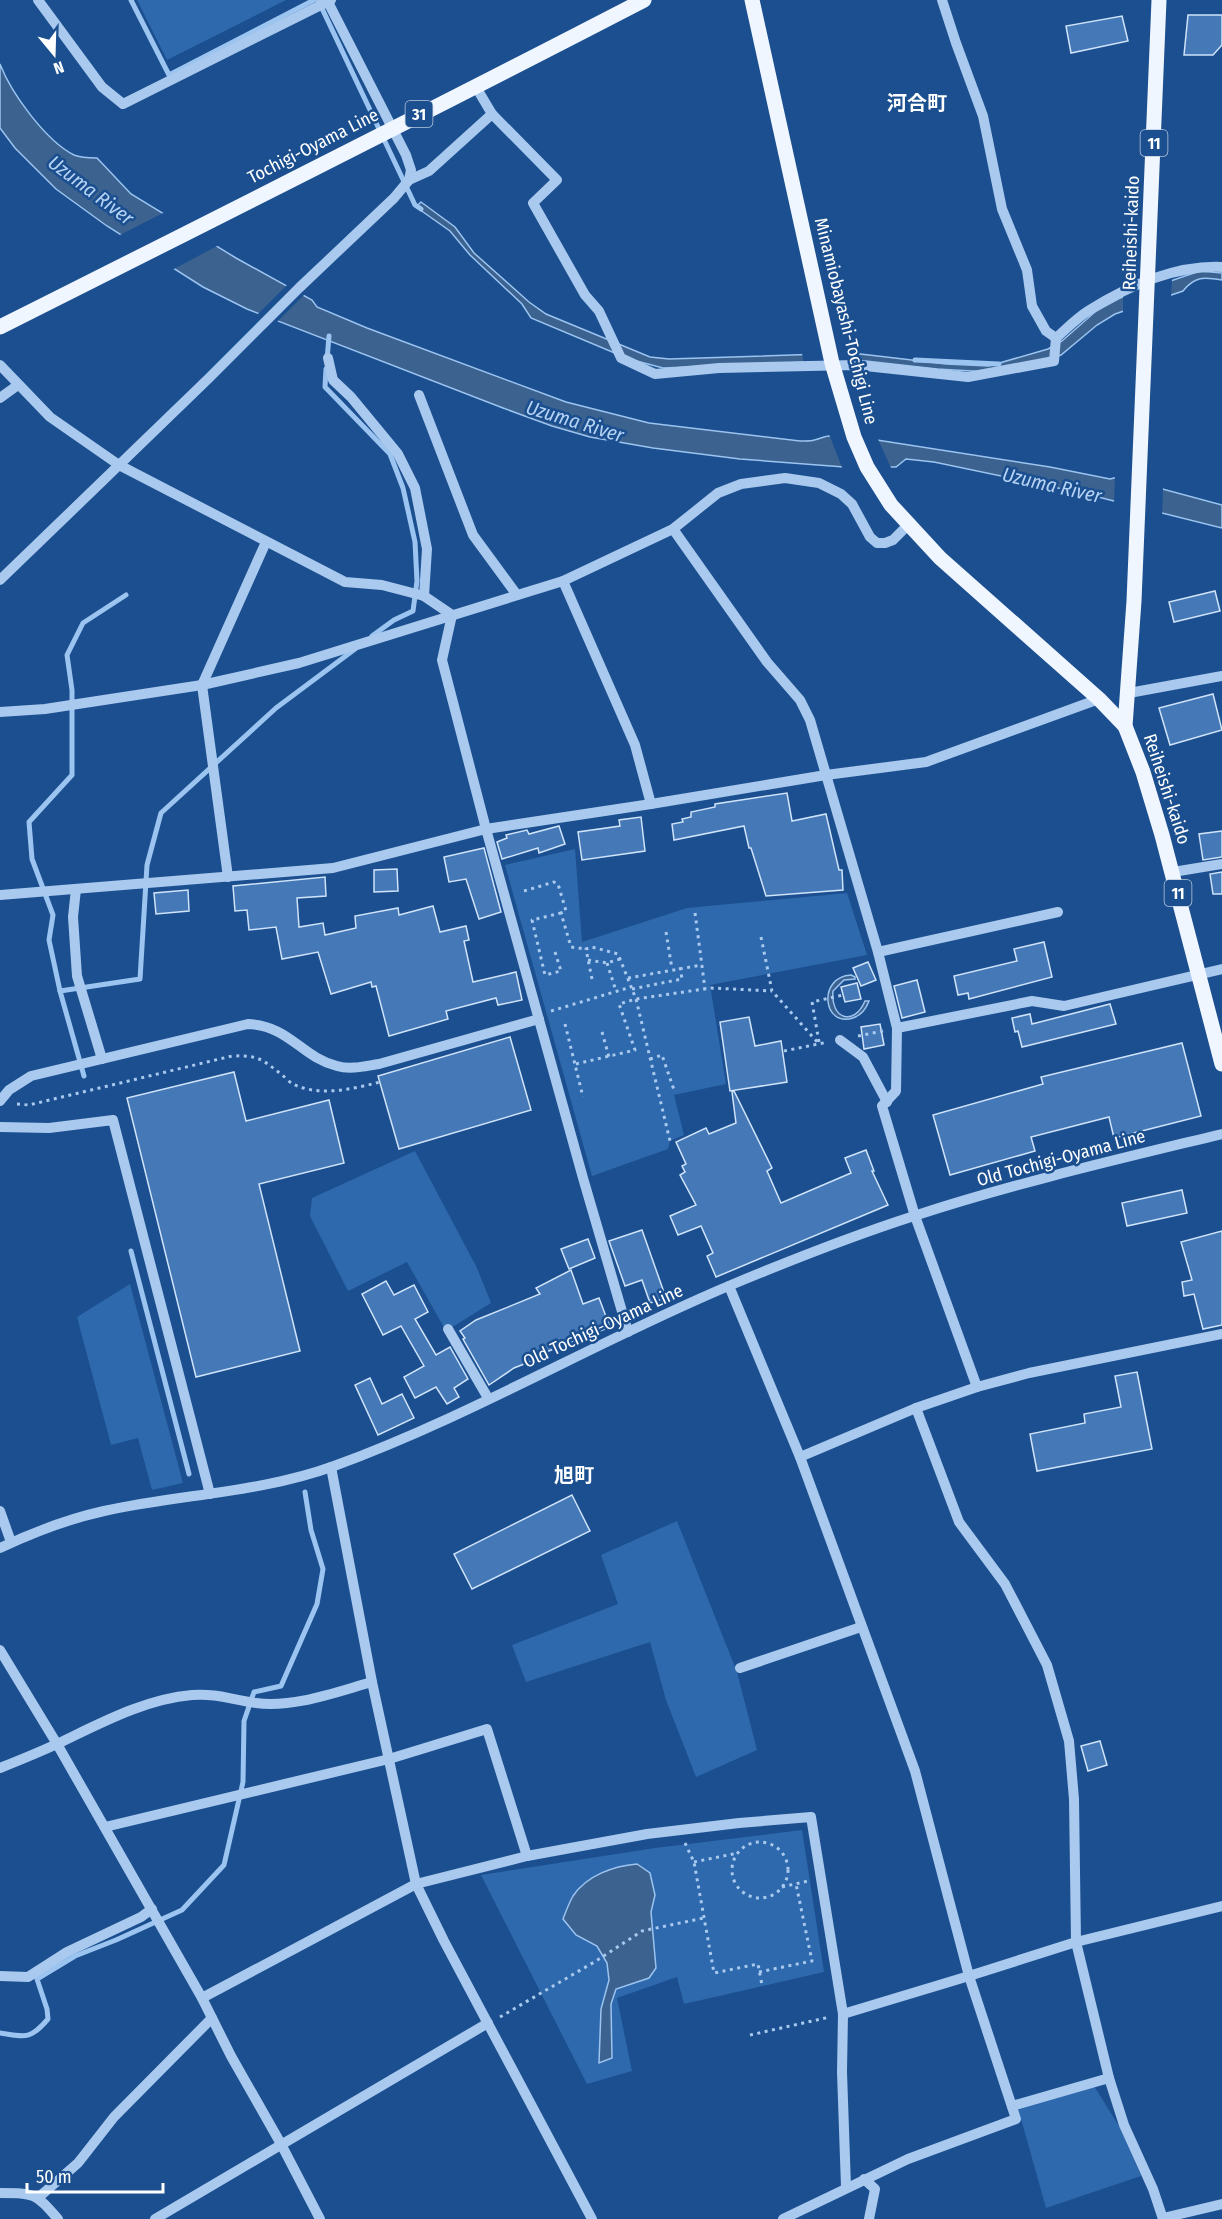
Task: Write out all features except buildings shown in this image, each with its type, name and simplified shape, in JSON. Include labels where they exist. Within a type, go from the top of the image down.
[{"type":"main road","name":"Tochigi-Oyama Line","points":[[0,327],[644,0]]},
{"type":"main road","name":"Minamiobayashi-Tochigi Line","points":[[753,0],[832,360],[854,437],[867,467],[878,488],[908,525],[966,581],[1099,699],[1125,726]]},
{"type":"main road","name":"Reiheishi-kaido","points":[[1159,0],[1140,467],[1129,693],[1125,726],[1143,772],[1173,872],[1222,1064]]},
{"type":"street","points":[[38,0],[102,87],[123,104],[329,1],[392,127],[411,170],[409,180]]},
{"type":"street","points":[[942,0],[983,116],[1002,209],[1027,270],[1032,306],[1046,331],[1056,338]]},
{"type":"street","points":[[476,87],[492,114],[556,180],[533,203],[585,295],[598,311],[621,358],[655,374],[832,360],[856,365],[968,377],[1054,361],[1056,338],[1087,312],[1148,283],[1190,268],[1222,267]]},
{"type":"street","points":[[0,580],[394,198],[409,180],[429,171],[492,114]]},
{"type":"street","points":[[328,358],[333,380],[351,397],[398,454],[415,488],[427,549],[424,596]]},
{"type":"street","points":[[0,365],[50,417],[119,465],[345,582],[382,585],[424,596],[452,615]]},
{"type":"street","points":[[0,398],[18,385]]},
{"type":"street","points":[[419,395],[472,535],[517,595]]},
{"type":"street","points":[[0,711],[45,709],[202,685],[299,663],[562,581],[673,529],[718,493],[741,484],[785,478],[819,483],[841,494],[852,504],[870,537],[878,543],[893,540],[908,525]]},
{"type":"street","points":[[673,529],[767,662],[800,700],[810,720],[878,952],[897,1028],[896,1091],[882,1106],[915,1216],[977,1386]]},
{"type":"street","points":[[228,877],[202,685],[266,542]]},
{"type":"street","points":[[562,581],[635,745],[651,804]]},
{"type":"street","points":[[452,615],[442,660],[538,1019],[628,1332]]},
{"type":"street","points":[[1129,693],[1222,676]]},
{"type":"street","points":[[0,895],[333,868],[486,829],[826,775],[926,762],[1099,699]]},
{"type":"street","points":[[1173,872],[1222,864]]},
{"type":"street","points":[[76,889],[73,917],[77,976],[98,1060]]},
{"type":"street","points":[[878,952],[1058,912]]},
{"type":"street","points":[[897,1028],[1032,1001],[1064,1006],[1222,969]]},
{"type":"street","points":[[5,1102],[9,1090],[31,1076],[248,1024],[265,1025],[278,1030],[315,1057],[337,1066],[356,1068],[379,1064],[538,1019]]},
{"type":"street","points":[[840,1040],[863,1057],[886,1102]]},
{"type":"street","points":[[0,1127],[49,1128],[113,1120],[210,1494]]},
{"type":"street","name":"Old Tochigi-Oyama Line","points":[[0,1548],[51,1526],[103,1511],[280,1481],[331,1467],[398,1440],[729,1286],[838,1242],[915,1216],[1045,1179],[1222,1134]]},
{"type":"street","points":[[729,1286],[800,1457],[915,1771],[969,1976],[1016,2119],[908,2159],[783,2219]]},
{"type":"street","points":[[448,1329],[488,1398]]},
{"type":"street","points":[[800,1457],[916,1408],[977,1386],[1029,1373],[1222,1334]]},
{"type":"street","points":[[916,1408],[958,1522],[1005,1584],[1047,1665],[1069,1741],[1074,1810],[1076,1942],[1108,2078],[1124,2125],[1153,2189],[1163,2218],[1222,2204]]},
{"type":"street","points":[[331,1467],[372,1682],[416,1884],[592,2219]]},
{"type":"street","points":[[0,1511],[11,1542]]},
{"type":"street","points":[[740,1668],[861,1627]]},
{"type":"street","points":[[0,1650],[164,1930],[320,2219]]},
{"type":"street","points":[[0,1768],[112,1717],[168,1700],[192,1695],[220,1695],[256,1703],[277,1703],[318,1697],[372,1682]]},
{"type":"street","points":[[105,1827],[388,1759],[487,1729],[527,1856]]},
{"type":"street","points":[[202,1998],[416,1884],[527,1856],[679,1830],[811,1816],[843,2014],[842,2072],[846,2187]]},
{"type":"street","points":[[843,2014],[1076,1942],[1222,1906]]},
{"type":"street","points":[[0,1976],[28,1977],[67,1952],[153,1911]]},
{"type":"street","points":[[39,2198],[78,2163],[114,2117],[212,2018]]},
{"type":"street","points":[[155,2219],[488,2024]]},
{"type":"street","points":[[1012,2106],[1108,2078]]},
{"type":"street","points":[[864,2179],[874,2188],[868,2219]]},
{"type":"street","points":[[0,2193],[27,2193],[39,2198],[58,2219]]},
{"type":"path","points":[[524,891],[554,882],[558,884],[566,911],[532,921],[545,975],[561,970],[555,952]]},
{"type":"path","points":[[561,913],[571,947],[586,949],[592,947],[618,954],[636,999],[670,1141]]},
{"type":"path","points":[[695,913],[705,989]]},
{"type":"path","points":[[666,932],[672,969]]},
{"type":"path","points":[[761,937],[772,991],[819,1044],[812,1002],[843,995]]},
{"type":"path","points":[[586,949],[592,979]]},
{"type":"path","points":[[588,960],[607,963],[620,959]]},
{"type":"path","points":[[607,963],[616,991]]},
{"type":"path","points":[[628,978],[680,967],[702,965]]},
{"type":"path","points":[[551,1011],[616,991],[682,979],[680,967]]},
{"type":"path","points":[[576,1064],[635,1050],[620,1004],[636,999],[705,989],[772,991]]},
{"type":"path","points":[[565,1024],[583,1097]]},
{"type":"path","points":[[602,1032],[609,1057]]},
{"type":"path","points":[[651,1059],[662,1055],[674,1090]]},
{"type":"path","points":[[5,1102],[29,1105],[232,1056],[251,1056],[263,1060],[293,1084],[317,1090],[352,1090],[380,1082]]},
{"type":"path","points":[[679,1830],[694,1862],[714,1972],[758,1964],[762,1985]]},
{"type":"path","points":[[754,1842],[773,1845],[786,1860],[788,1869],[787,1878],[782,1887],[776,1893],[760,1898],[743,1893],[737,1887],[732,1871],[733,1861],[738,1852],[754,1842]]},
{"type":"path","points":[[694,1862],[738,1852]]},
{"type":"path","points":[[782,1887],[821,1878]]},
{"type":"path","points":[[759,1972],[812,1961],[796,1884]]},
{"type":"path","points":[[488,2024],[596,1961],[642,1931],[704,1918]]},
{"type":"path","points":[[750,2035],[843,2014]]},
{"type":"shaded area","points":[[137,0],[286,0],[167,60]]},
{"type":"shaded area","points":[[575,849],[582,942],[687,908],[847,893],[867,955],[710,985],[726,1084],[674,1095],[684,1135],[670,1141],[668,1149],[592,1176],[505,865]]},
{"type":"shaded area","points":[[415,1151],[477,1268],[491,1303],[446,1331],[407,1262],[348,1291],[310,1216],[312,1198]]},
{"type":"shaded area","points":[[130,1284],[183,1483],[152,1490],[138,1438],[111,1445],[77,1317]]},
{"type":"shaded area","points":[[677,1521],[737,1672],[757,1750],[696,1777],[666,1700],[650,1642],[526,1682],[512,1645],[618,1604],[601,1555]]},
{"type":"shaded area","points":[[802,1830],[824,1972],[684,2004],[677,1977],[617,1998],[632,2071],[587,2084],[481,1875],[655,1848]]},
{"type":"shaded area","points":[[1094,2086],[1119,2126],[1141,2176],[1046,2208],[1018,2108]]},
{"type":"water","name":"Uzuma River","points":[[0,64],[21,102],[41,128],[63,148],[77,156],[97,158],[131,194],[236,258],[312,300],[317,307],[367,328],[566,402],[649,423],[800,441],[833,435],[849,436],[1050,467],[1110,479],[1118,477],[1222,505],[1222,528],[1082,493],[934,462],[906,459],[896,467],[844,467],[740,459],[590,437],[503,408],[247,309],[203,287],[107,226],[56,189],[15,148],[0,128]]},
{"type":"water","points":[[421,202],[455,227],[474,253],[529,302],[546,314],[650,357],[669,359],[852,353],[946,364],[989,366],[1048,349],[1062,341],[1096,311],[1120,298],[1200,271],[1222,273],[1222,280],[1205,278],[1196,280],[1183,291],[1115,314],[1097,325],[1061,355],[990,372],[857,360],[663,368],[629,359],[531,318],[522,304],[470,255],[450,231],[416,207]]},
{"type":"water","points":[[851,975],[855,979],[844,980],[833,991],[835,1008],[839,1013],[849,1017],[860,1009],[865,1001],[869,1001],[859,1015],[843,1019],[835,1016],[830,1009],[829,992],[840,978]]},
{"type":"water","points":[[637,1864],[650,1873],[655,1895],[651,1912],[656,1968],[649,1978],[616,1989],[611,2004],[612,2058],[599,2063],[601,2009],[609,1980],[607,1963],[597,1946],[576,1935],[563,1919],[573,1896],[586,1882],[610,1869]]},
{"type":"pier","points":[[165,212],[219,245],[172,270],[118,236]]},
{"type":"pier","points":[[1172,278],[1171,298],[1123,313],[1123,294]]},
{"type":"pier","points":[[289,283],[306,293],[275,324],[256,316]]},
{"type":"pier","points":[[852,351],[854,363],[804,364],[802,353]]},
{"type":"pier","points":[[829,434],[877,437],[892,470],[843,470]]},
{"type":"pier","points":[[1115,475],[1163,485],[1162,517],[1114,505]]},
{"type":"waterway","points":[[131,0],[169,75],[314,0]]},
{"type":"waterway","points":[[318,0],[415,205],[421,209]]},
{"type":"waterway","points":[[327,360],[329,336]]},
{"type":"waterway","points":[[915,360],[999,364]]},
{"type":"waterway","points":[[326,369],[325,387],[390,454],[403,488],[415,542],[417,581],[413,611],[394,620],[372,636]]},
{"type":"waterway","points":[[60,991],[49,940],[53,915],[32,859],[29,822],[72,775],[72,690],[67,655],[83,623],[126,595]]},
{"type":"waterway","points":[[84,1076],[60,991],[140,979],[147,865],[161,813],[276,708],[355,649]]},
{"type":"waterway","points":[[131,1251],[189,1474]]},
{"type":"waterway","points":[[0,2033],[22,2036],[32,2034],[48,2019],[37,1979],[75,1956],[182,1910],[224,1865],[243,1782],[244,1721],[254,1692],[281,1686],[317,1604],[323,1569],[311,1530],[305,1492]]},
{"type":"district","name":"河合町","points":[[917,103]]},
{"type":"district","name":"旭町","points":[[574,1475]]}]
